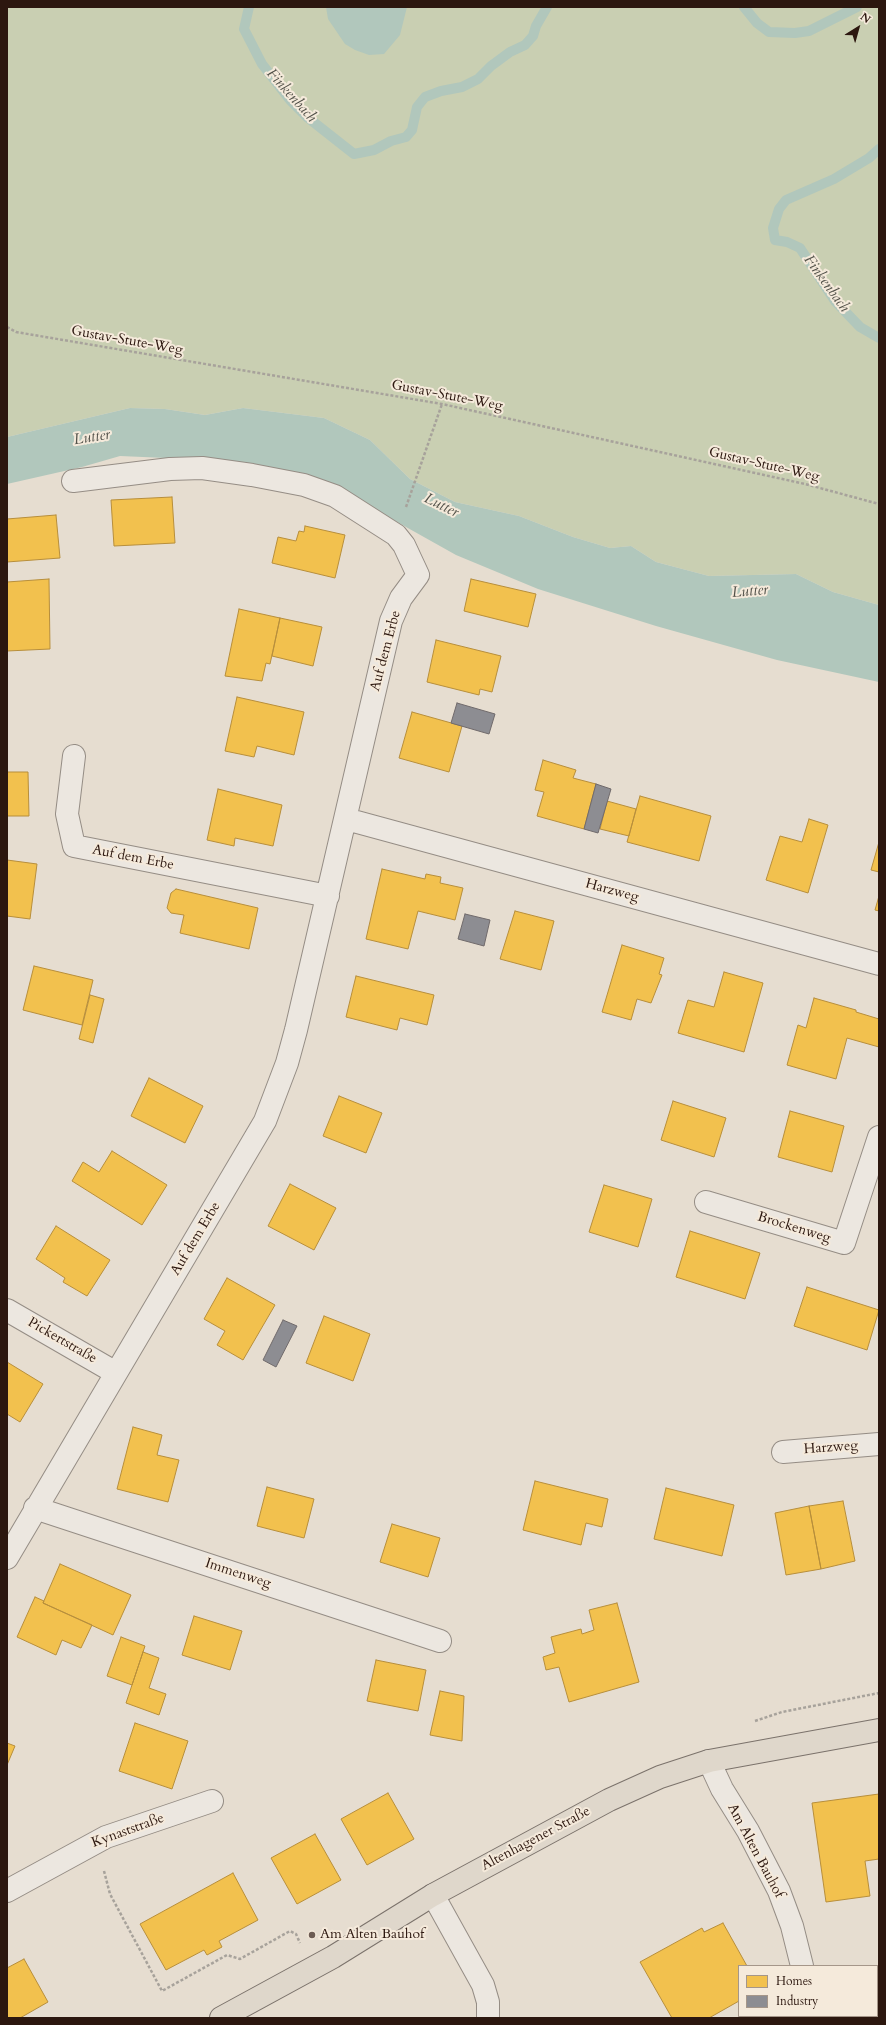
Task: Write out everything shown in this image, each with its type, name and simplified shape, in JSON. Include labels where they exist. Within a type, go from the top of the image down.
[{"type":"main road","name":"Altenhagener Straße","points":[[221,2018],[333,1957],[433,1895],[609,1800],[660,1777],[709,1761],[879,1730]]},
{"type":"street","name":"Auf dem Erbe","points":[[7,1558],[35,1508],[265,1121],[287,1062],[328,896],[391,621],[401,598],[418,575],[404,545],[396,535],[335,496],[304,486],[252,474],[202,468],[170,469],[73,481]]},
{"type":"street","name":"Auf dem Erbe","points":[[74,756],[67,814],[74,846],[328,896]]},
{"type":"street","name":"Harzweg","points":[[346,819],[879,964]]},
{"type":"street","name":"Brockenweg","points":[[706,1202],[844,1243],[879,1137]]},
{"type":"street","name":"Pickertstraße","points":[[7,1310],[116,1373]]},
{"type":"street","name":"Harzweg","points":[[783,1452],[879,1444]]},
{"type":"street","name":"Immenweg","points":[[35,1508],[440,1641]]},
{"type":"street","name":"Am Alten Bauhof","points":[[709,1761],[722,1789],[748,1830],[779,1891],[792,1926],[802,1965]]},
{"type":"street","name":"Kynaststraße","points":[[7,1891],[98,1841],[212,1801]]},
{"type":"street","points":[[433,1895],[483,1985],[488,2002],[488,2018]]},
{"type":"path","name":"Gustav-Stute-Weg","points":[[7,328],[16,332],[442,404],[805,484],[879,504]]},
{"type":"path","points":[[404,511],[442,404]]},
{"type":"path","points":[[98,1841],[110,1894],[162,1992],[227,1955],[240,1959],[290,1931],[296,1934]]},
{"type":"shaded area","points":[[7,7],[879,7],[879,605],[833,592],[796,574],[709,576],[656,562],[631,546],[610,548],[573,537],[519,516],[455,502],[410,479],[370,440],[324,418],[243,408],[205,415],[165,409],[130,408],[7,437]]},
{"type":"water","points":[[326,7],[407,7],[400,35],[384,54],[369,55],[355,50],[345,44],[328,19]]},
{"type":"water","name":"Lutter","points":[[130,408],[165,409],[205,415],[243,408],[324,418],[370,440],[410,479],[455,502],[519,516],[573,537],[610,548],[631,546],[656,562],[709,576],[796,574],[833,592],[879,605],[879,682],[777,660],[656,626],[538,589],[456,555],[390,518],[166,458],[120,456],[82,467],[7,484],[7,437]]},
{"type":"building: Homes","points":[[172,497],[175,543],[114,546],[111,500]]},
{"type":"building: Homes","points":[[56,515],[60,558],[7,562],[7,519]]},
{"type":"building: Homes","points":[[305,526],[345,535],[335,578],[272,563],[278,537],[296,541],[299,531],[304,532]]},
{"type":"building: Homes","points":[[49,579],[50,649],[7,651],[7,582]]},
{"type":"building: Homes","points":[[471,579],[536,594],[528,627],[464,611]]},
{"type":"building: Homes","points":[[239,609],[280,618],[270,664],[266,663],[262,681],[225,676]]},
{"type":"building: Homes","points":[[280,618],[322,627],[313,666],[272,656]]},
{"type":"building: Homes","points":[[436,640],[501,656],[492,692],[480,689],[479,695],[427,682]]},
{"type":"building: Homes","points":[[237,697],[304,712],[294,755],[257,746],[254,757],[225,751]]},
{"type":"building: Homes","points":[[412,712],[462,726],[449,772],[399,758]]},
{"type":"building: Homes","points":[[543,760],[576,770],[573,778],[596,784],[584,829],[537,816],[544,792],[535,790]]},
{"type":"building: Homes","points":[[7,772],[28,772],[29,816],[7,816]]},
{"type":"building: Homes","points":[[218,789],[282,805],[273,846],[235,838],[234,846],[207,840]]},
{"type":"building: Homes","points":[[640,796],[711,816],[699,861],[627,842]]},
{"type":"building: Homes","points":[[607,801],[636,809],[629,836],[600,829]]},
{"type":"building: Homes","points":[[809,819],[828,825],[808,893],[766,880],[780,836],[802,842]]},
{"type":"building: Homes","points":[[879,842],[879,872],[871,870]]},
{"type":"building: Homes","points":[[7,860],[37,864],[30,919],[7,916]]},
{"type":"building: Homes","points":[[382,869],[425,879],[426,874],[441,877],[440,883],[463,888],[455,920],[418,911],[408,949],[366,939]]},
{"type":"building: Homes","points":[[176,889],[258,908],[249,949],[180,933],[184,915],[171,913],[167,908],[171,893]]},
{"type":"building: Homes","points":[[879,896],[879,911],[875,910]]},
{"type":"building: Homes","points":[[515,911],[554,921],[541,970],[500,959]]},
{"type":"building: Homes","points":[[622,945],[664,958],[659,974],[662,975],[651,1003],[637,999],[631,1020],[602,1012]]},
{"type":"building: Homes","points":[[34,966],[93,980],[82,1025],[23,1010]]},
{"type":"building: Homes","points":[[724,972],[763,983],[744,1052],[678,1033],[688,1000],[714,1007]]},
{"type":"building: Homes","points":[[356,976],[434,995],[427,1025],[400,1018],[397,1030],[346,1017]]},
{"type":"building: Homes","points":[[90,995],[104,999],[93,1043],[79,1039]]},
{"type":"building: Homes","points":[[814,998],[856,1010],[856,1012],[879,1019],[879,1047],[847,1038],[836,1079],[787,1065],[798,1025],[806,1028]]},
{"type":"building: Homes","points":[[149,1078],[203,1106],[185,1143],[131,1116]]},
{"type":"building: Homes","points":[[339,1096],[382,1113],[366,1153],[323,1136]]},
{"type":"building: Homes","points":[[673,1101],[726,1118],[714,1157],[661,1140]]},
{"type":"building: Homes","points":[[790,1111],[844,1126],[832,1172],[778,1157]]},
{"type":"building: Homes","points":[[112,1151],[167,1185],[142,1225],[72,1181],[83,1162],[99,1172]]},
{"type":"building: Homes","points":[[290,1184],[336,1208],[314,1250],[268,1226]]},
{"type":"building: Homes","points":[[604,1185],[652,1199],[638,1247],[589,1232]]},
{"type":"building: Homes","points":[[56,1226],[110,1260],[87,1296],[63,1282],[65,1278],[36,1259]]},
{"type":"building: Homes","points":[[690,1231],[760,1253],[745,1299],[676,1277]]},
{"type":"building: Homes","points":[[227,1278],[275,1305],[243,1360],[217,1345],[225,1331],[204,1319]]},
{"type":"building: Homes","points":[[807,1287],[879,1310],[867,1350],[794,1326]]},
{"type":"building: Homes","points":[[324,1316],[370,1334],[353,1381],[306,1363]]},
{"type":"building: Homes","points":[[7,1362],[43,1384],[20,1422],[7,1414]]},
{"type":"building: Homes","points":[[133,1427],[162,1435],[157,1455],[179,1460],[168,1502],[117,1489]]},
{"type":"building: Homes","points":[[535,1481],[608,1499],[602,1527],[586,1523],[581,1545],[523,1530]]},
{"type":"building: Homes","points":[[267,1487],[314,1499],[304,1538],[257,1526]]},
{"type":"building: Homes","points":[[666,1488],[734,1505],[722,1556],[654,1539]]},
{"type":"building: Homes","points":[[843,1501],[855,1561],[821,1569],[809,1506]]},
{"type":"building: Homes","points":[[809,1506],[821,1569],[786,1575],[775,1513]]},
{"type":"building: Homes","points":[[392,1524],[440,1538],[428,1577],[380,1562]]},
{"type":"building: Homes","points":[[60,1564],[131,1595],[113,1635],[43,1603]]},
{"type":"building: Homes","points":[[35,1597],[44,1601],[43,1603],[92,1625],[81,1648],[62,1640],[56,1655],[17,1637]]},
{"type":"building: Homes","points":[[617,1603],[639,1682],[569,1702],[559,1667],[546,1670],[543,1657],[555,1653],[551,1637],[581,1629],[582,1634],[594,1630],[589,1610]]},
{"type":"building: Homes","points":[[194,1616],[242,1631],[230,1670],[182,1655]]},
{"type":"building: Homes","points":[[121,1637],[145,1646],[132,1685],[107,1676]]},
{"type":"building: Homes","points":[[143,1652],[159,1658],[149,1688],[166,1694],[159,1715],[126,1703]]},
{"type":"building: Homes","points":[[376,1660],[426,1670],[418,1711],[367,1701]]},
{"type":"building: Homes","points":[[440,1691],[464,1696],[462,1741],[430,1735]]},
{"type":"building: Homes","points":[[135,1723],[188,1741],[172,1789],[119,1771]]},
{"type":"building: Homes","points":[[7,1743],[15,1746],[7,1765]]},
{"type":"building: Homes","points":[[388,1793],[414,1839],[367,1865],[341,1819]]},
{"type":"building: Homes","points":[[879,1794],[879,1859],[865,1861],[870,1896],[826,1902],[812,1803]]},
{"type":"building: Homes","points":[[315,1834],[341,1880],[297,1904],[271,1858]]},
{"type":"building: Homes","points":[[233,1873],[258,1920],[219,1941],[222,1947],[207,1955],[204,1950],[166,1970],[140,1924]]},
{"type":"building: Homes","points":[[723,1923],[746,1965],[738,1965],[738,2002],[709,2018],[672,2018],[640,1962],[702,1928],[704,1932]]},
{"type":"building: Homes","points":[[24,1959],[48,2002],[20,2018],[7,2018],[7,1968]]},
{"type":"building: Industry","points":[[457,703],[495,714],[489,734],[451,723]]},
{"type":"building: Industry","points":[[596,784],[611,789],[598,833],[584,829]]},
{"type":"building: Industry","points":[[465,914],[490,920],[484,946],[458,939]]},
{"type":"building: Industry","points":[[283,1320],[297,1326],[276,1367],[263,1360]]},
{"type":"waterway","name":"Finkenbach","points":[[249,7],[244,29],[262,64],[290,100],[307,117],[354,154],[374,150],[391,141],[406,137],[412,130],[417,107],[425,97],[441,91],[462,87],[478,79],[491,66],[510,52],[525,45],[533,36],[536,26],[547,7]]},
{"type":"waterway","name":"Finkenbach","points":[[744,7],[757,23],[769,32],[795,33],[809,31],[857,7]]},
{"type":"waterway","name":"Finkenbach","points":[[879,149],[869,158],[834,179],[786,200],[779,209],[773,228],[775,240],[787,242],[800,248],[835,301],[860,327],[879,338]]},
{"type":"place","name":"Am Alten Bauhof","points":[[312,1935]]}]
